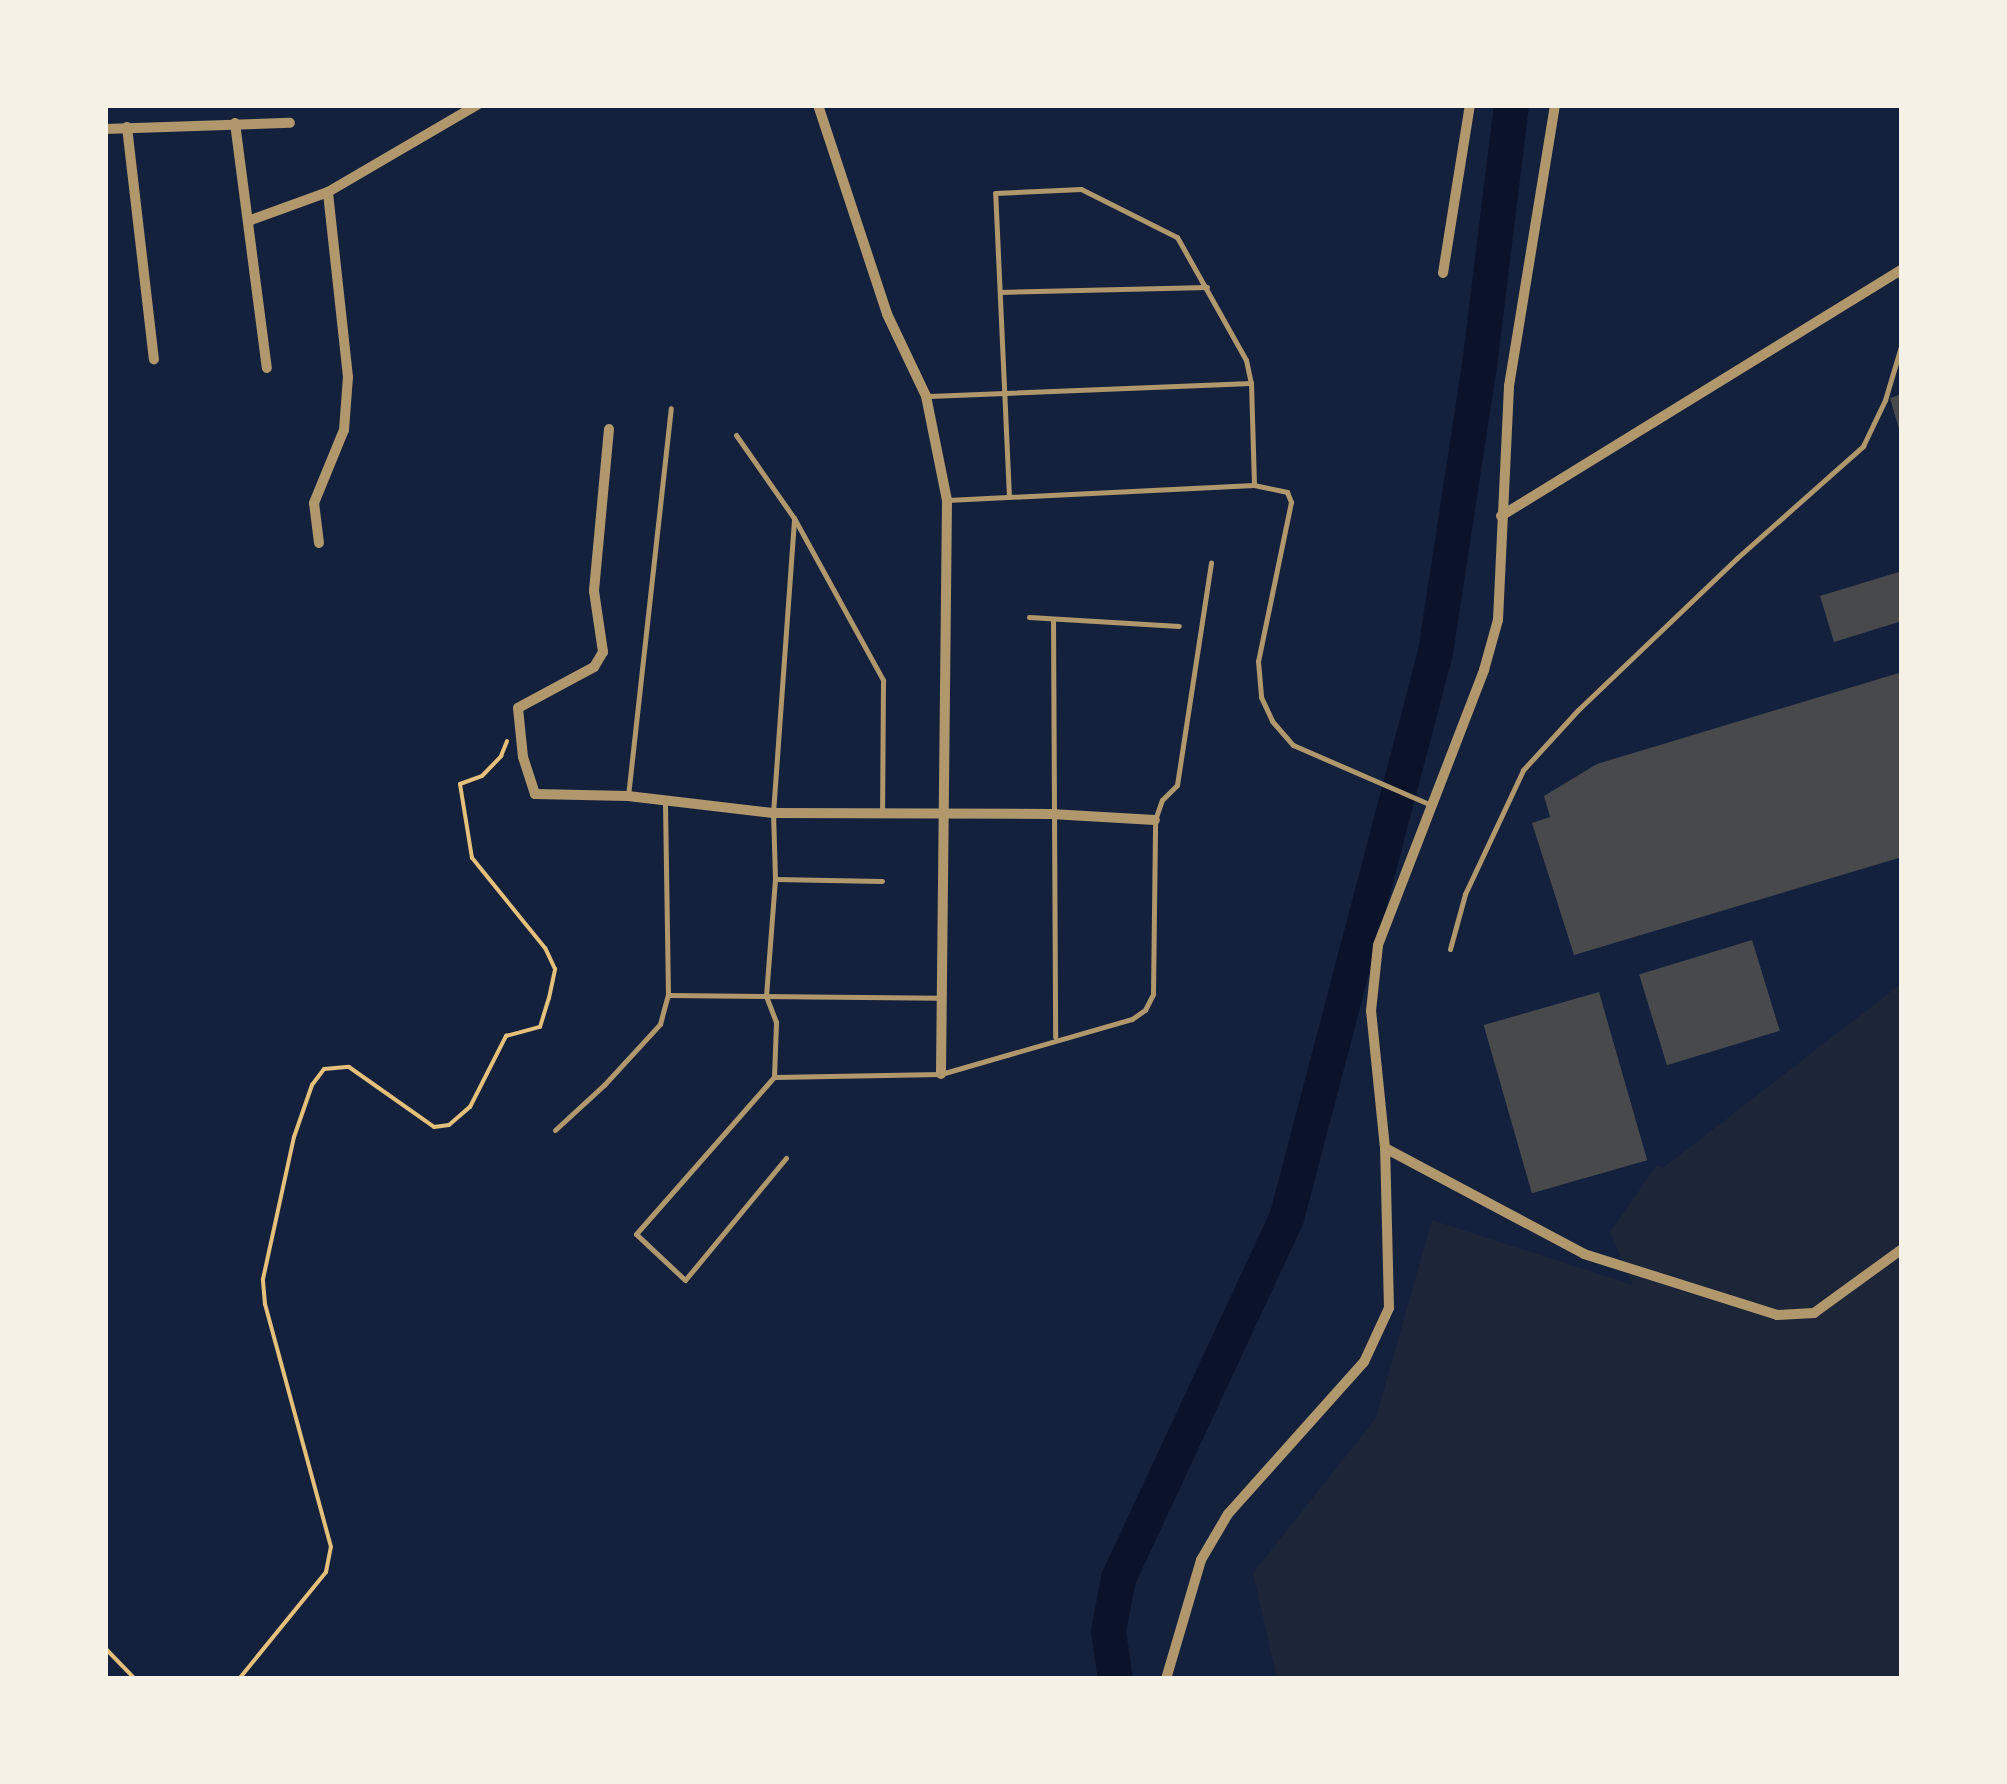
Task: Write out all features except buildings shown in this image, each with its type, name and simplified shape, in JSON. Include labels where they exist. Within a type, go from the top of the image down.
[{"type":"street","points":[[252,220],[328,192],[477,105]]},
{"type":"street","points":[[818,105],[888,314],[926,396],[947,500],[941,1074]]},
{"type":"street","points":[[1442,273],[1470,105]]},
{"type":"street","points":[[1166,1679],[1202,1560],[1228,1514],[1364,1362],[1390,1308],[1385,1148],[1371,1011],[1378,944],[1498,620],[1509,386],[1556,105]]},
{"type":"street","points":[[105,129],[290,122]]},
{"type":"street","points":[[235,123],[252,220],[268,368]]},
{"type":"street","points":[[127,127],[154,360]]},
{"type":"street","points":[[320,542],[314,503],[344,430],[348,378],[328,192]]},
{"type":"street","points":[[1501,516],[1901,269]]},
{"type":"street","points":[[609,430],[594,591],[603,652],[594,667],[518,708],[523,757],[535,794],[628,796],[773,814],[1051,814],[1155,820]]},
{"type":"street","points":[[1385,1148],[1584,1254],[1777,1315],[1814,1313],[1902,1249]]},
{"type":"lane","points":[[1009,497],[995,193],[1081,189],[1177,236],[1246,360],[1251,383],[1254,485]]},
{"type":"lane","points":[[1901,269],[1902,286]]},
{"type":"lane","points":[[1000,292],[1207,287]]},
{"type":"lane","points":[[1450,949],[1465,894],[1523,770],[1578,710],[1736,558],[1863,446],[1885,400],[1902,344]]},
{"type":"lane","points":[[926,396],[1251,383]]},
{"type":"lane","points":[[628,796],[671,408]]},
{"type":"lane","points":[[736,435],[794,518],[883,680],[882,812]]},
{"type":"lane","points":[[947,500],[1254,485],[1288,492],[1292,502],[1258,661],[1261,697],[1272,721],[1293,745],[1432,805]]},
{"type":"lane","points":[[786,1158],[686,1280],[636,1234],[774,1077],[776,1022],[766,996],[775,879],[773,814],[794,518]]},
{"type":"lane","points":[[774,1077],[941,1074],[1055,1038],[1132,1019],[1145,1010],[1153,994],[1155,820],[1162,800],[1177,785],[1211,563]]},
{"type":"lane","points":[[1029,617],[1180,626]]},
{"type":"lane","points":[[1053,620],[1055,1038]]},
{"type":"lane","points":[[554,1130],[604,1086],[660,1024],[668,995],[665,801]]},
{"type":"lane","points":[[775,879],[882,881]]},
{"type":"lane","points":[[668,995],[943,998]]},
{"type":"path","points":[[239,1679],[326,1572],[331,1548],[265,1304],[263,1279],[294,1137],[312,1085],[324,1069],[350,1067],[434,1127],[449,1125],[479,1093],[494,1054],[506,1036],[540,1027],[550,998],[555,969],[545,948],[472,858],[460,784],[482,776],[501,756],[507,740]]},
{"type":"path","points":[[105,1648],[135,1679]]},
{"type":"shaded area","points":[[1902,983],[1902,1679],[1277,1679],[1253,1573],[1376,1418],[1432,1220],[1633,1285],[1610,1232],[1656,1166],[1663,1168]]},
{"type":"waterway","points":[[1115,1679],[1108,1631],[1118,1578],[1286,1218],[1435,652],[1479,365],[1511,105]]}]
